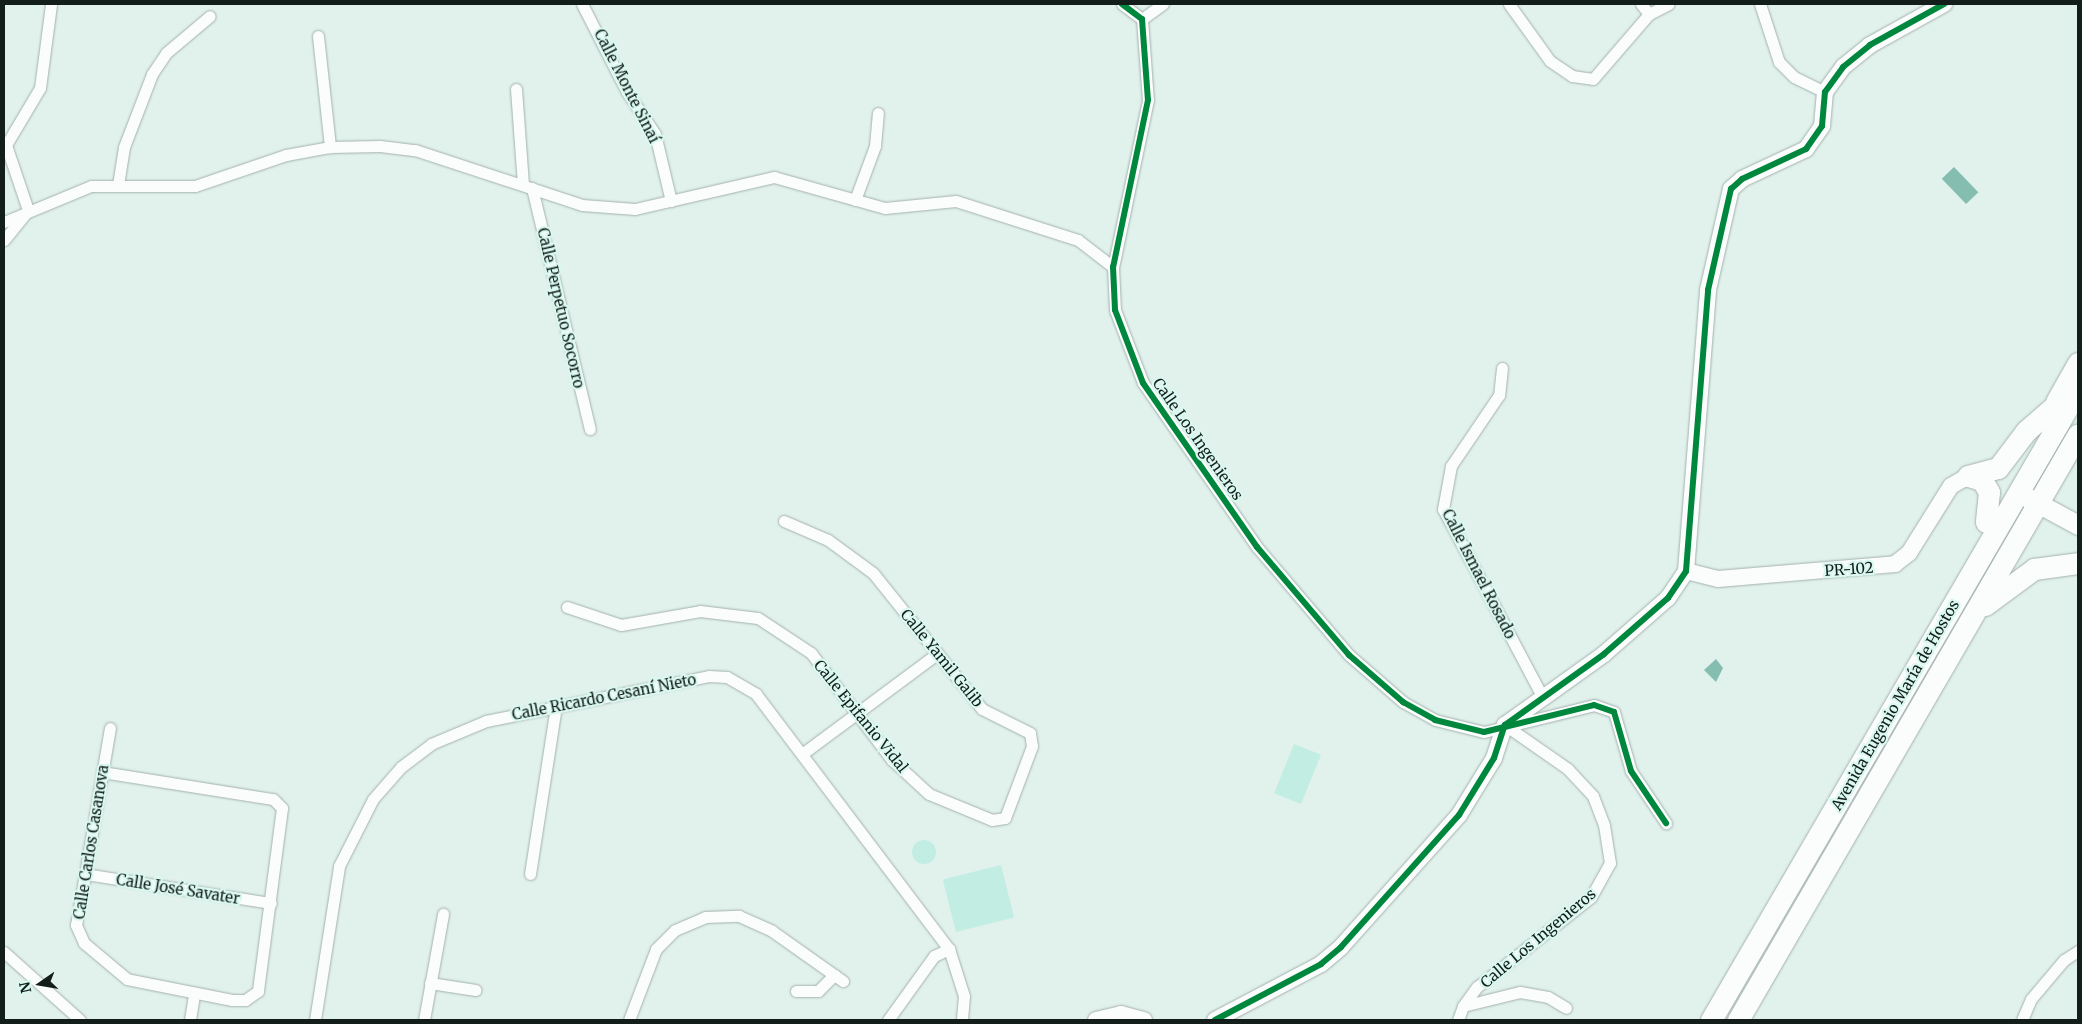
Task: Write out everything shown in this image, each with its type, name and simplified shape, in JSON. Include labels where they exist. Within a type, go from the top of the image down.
[{"type":"highway","points":[[1908,682],[1910,663],[1986,522],[2078,363]]},
{"type":"highway","name":"Avenida Eugenio María de Hostos","points":[[1710,1020],[2020,493],[2078,390]]},
{"type":"highway","points":[[1968,476],[1998,468],[2026,432],[2052,408]]},
{"type":"highway","name":"Avenida Eugenio María de Hostos","points":[[1738,1020],[2040,504],[2078,434]]},
{"type":"highway","points":[[1968,476],[1982,480],[1989,492],[1986,522]]},
{"type":"highway","points":[[1975,613],[2034,569],[2078,562]]},
{"type":"main road","points":[[2020,493],[2078,526]]},
{"type":"street","points":[[28,210],[6,145],[40,88],[51,4]]},
{"type":"street","name":"Calle Monte Sinaí","points":[[582,4],[627,92],[655,134],[671,200]]},
{"type":"street","points":[[1122,4],[1142,19],[1163,4]]},
{"type":"street","points":[[1509,4],[1550,61],[1572,76],[1593,78],[1649,14],[1669,4]]},
{"type":"street","points":[[1641,4],[1649,14]]},
{"type":"street","points":[[1760,4],[1779,62],[1794,77],[1825,92]]},
{"type":"street","points":[[1215,1020],[1321,964],[1341,946],[1459,815],[1494,758],[1505,725],[1543,698],[1668,598],[1686,571],[1708,290],[1726,201],[1742,178],[1791,158],[1813,141],[1822,126],[1825,92],[1857,54],[1944,4]]},
{"type":"street","points":[[118,186],[124,147],[152,74],[166,53],[210,16]]},
{"type":"street","name":"Calle Los Ingenieros","points":[[1142,19],[1148,100],[1145,128],[1113,267],[1115,310],[1143,383],[1257,547],[1348,656],[1403,702],[1435,720],[1484,732],[1505,725],[1568,769],[1593,796],[1610,864],[1591,897],[1477,987],[1463,1006],[1458,1020]]},
{"type":"street","points":[[318,36],[330,147]]},
{"type":"street","name":"Calle Perpetuo Socorro","points":[[516,89],[528,187],[590,429]]},
{"type":"street","points":[[855,200],[875,146],[878,114]]},
{"type":"street","points":[[4,222],[28,210],[91,186],[195,186],[286,155],[330,147],[415,150],[582,204],[635,209],[774,177],[885,208],[956,201],[1078,240],[1113,267]]},
{"type":"street","points":[[4,240],[28,210]]},
{"type":"street","name":"Calle Ismael Rosado","points":[[1502,368],[1499,395],[1451,466],[1443,510],[1543,698]]},
{"type":"street","name":"PR-102","points":[[1686,571],[1718,579],[1895,564],[1909,553],[1951,486],[1968,476]]},
{"type":"street","name":"Calle Yamil Galib","points":[[784,521],[828,540],[873,573],[982,709],[1030,733],[1032,746],[1006,818],[1000,819]]},
{"type":"street","name":"Calle Epifanio Vidal","points":[[572,609],[622,625],[700,611],[758,618],[811,653],[892,760],[929,794],[992,820],[1000,819]]},
{"type":"street","points":[[802,754],[938,653]]},
{"type":"street","name":"Calle Ricardo Cesaní Nieto","points":[[315,1020],[339,866],[373,799],[401,768],[431,744],[486,721],[685,678],[727,678],[756,694],[949,949],[964,996],[962,1020]]},
{"type":"street","points":[[1505,725],[1594,704],[1614,712],[1631,771],[1666,823]]},
{"type":"street","points":[[530,874],[556,706]]},
{"type":"street","name":"Calle Carlos Casanova","points":[[110,728],[76,925],[84,944],[127,980],[194,994],[245,1000],[258,991],[271,903]]},
{"type":"street","points":[[102,772],[274,799],[282,808],[283,822],[271,903]]},
{"type":"street","name":"Calle José Savater","points":[[84,874],[271,903]]},
{"type":"street","points":[[424,1020],[442,914]]},
{"type":"street","points":[[629,1020],[656,949],[675,930],[705,917],[739,916],[772,931],[839,978],[818,991],[796,991]]},
{"type":"street","points":[[888,1020],[934,956],[949,949]]},
{"type":"street","points":[[4,952],[80,1020]]},
{"type":"street","points":[[2022,1020],[2031,999],[2064,960],[2078,952]]},
{"type":"street","points":[[430,983],[475,990]]},
{"type":"street","points":[[1463,1006],[1520,992],[1548,997],[1566,1008]]},
{"type":"street","points":[[190,1020],[194,994]]},
{"type":"street","points":[[1096,1020],[1121,1014],[1144,1020]]},
{"type":"shaded area","points":[[1954,167],[1978,192],[1966,204],[1942,179]]},
{"type":"shaded area","points":[[1716,659],[1723,668],[1716,682],[1704,670]]},
{"type":"shaded area","points":[[1294,744],[1321,755],[1301,804],[1274,793]]},
{"type":"shaded area","points":[[924,840],[932,844],[936,852],[932,860],[924,864],[916,860],[912,852],[916,844]]},
{"type":"shaded area","points":[[1001,865],[1014,917],[956,932],[943,880]]},
{"type":"cycle path","points":[[1122,4],[1142,19],[1148,100],[1113,267],[1115,310],[1143,383],[1257,547],[1349,655],[1403,702],[1435,720],[1484,732],[1594,705],[1614,712],[1631,771],[1666,823]]},
{"type":"cycle path","points":[[1215,1020],[1321,964],[1341,947],[1459,815],[1494,758],[1505,725],[1604,654],[1668,598],[1686,571],[1708,290],[1731,189],[1742,179],[1806,149],[1822,126],[1825,92],[1843,67],[1870,45],[1944,4]]}]
